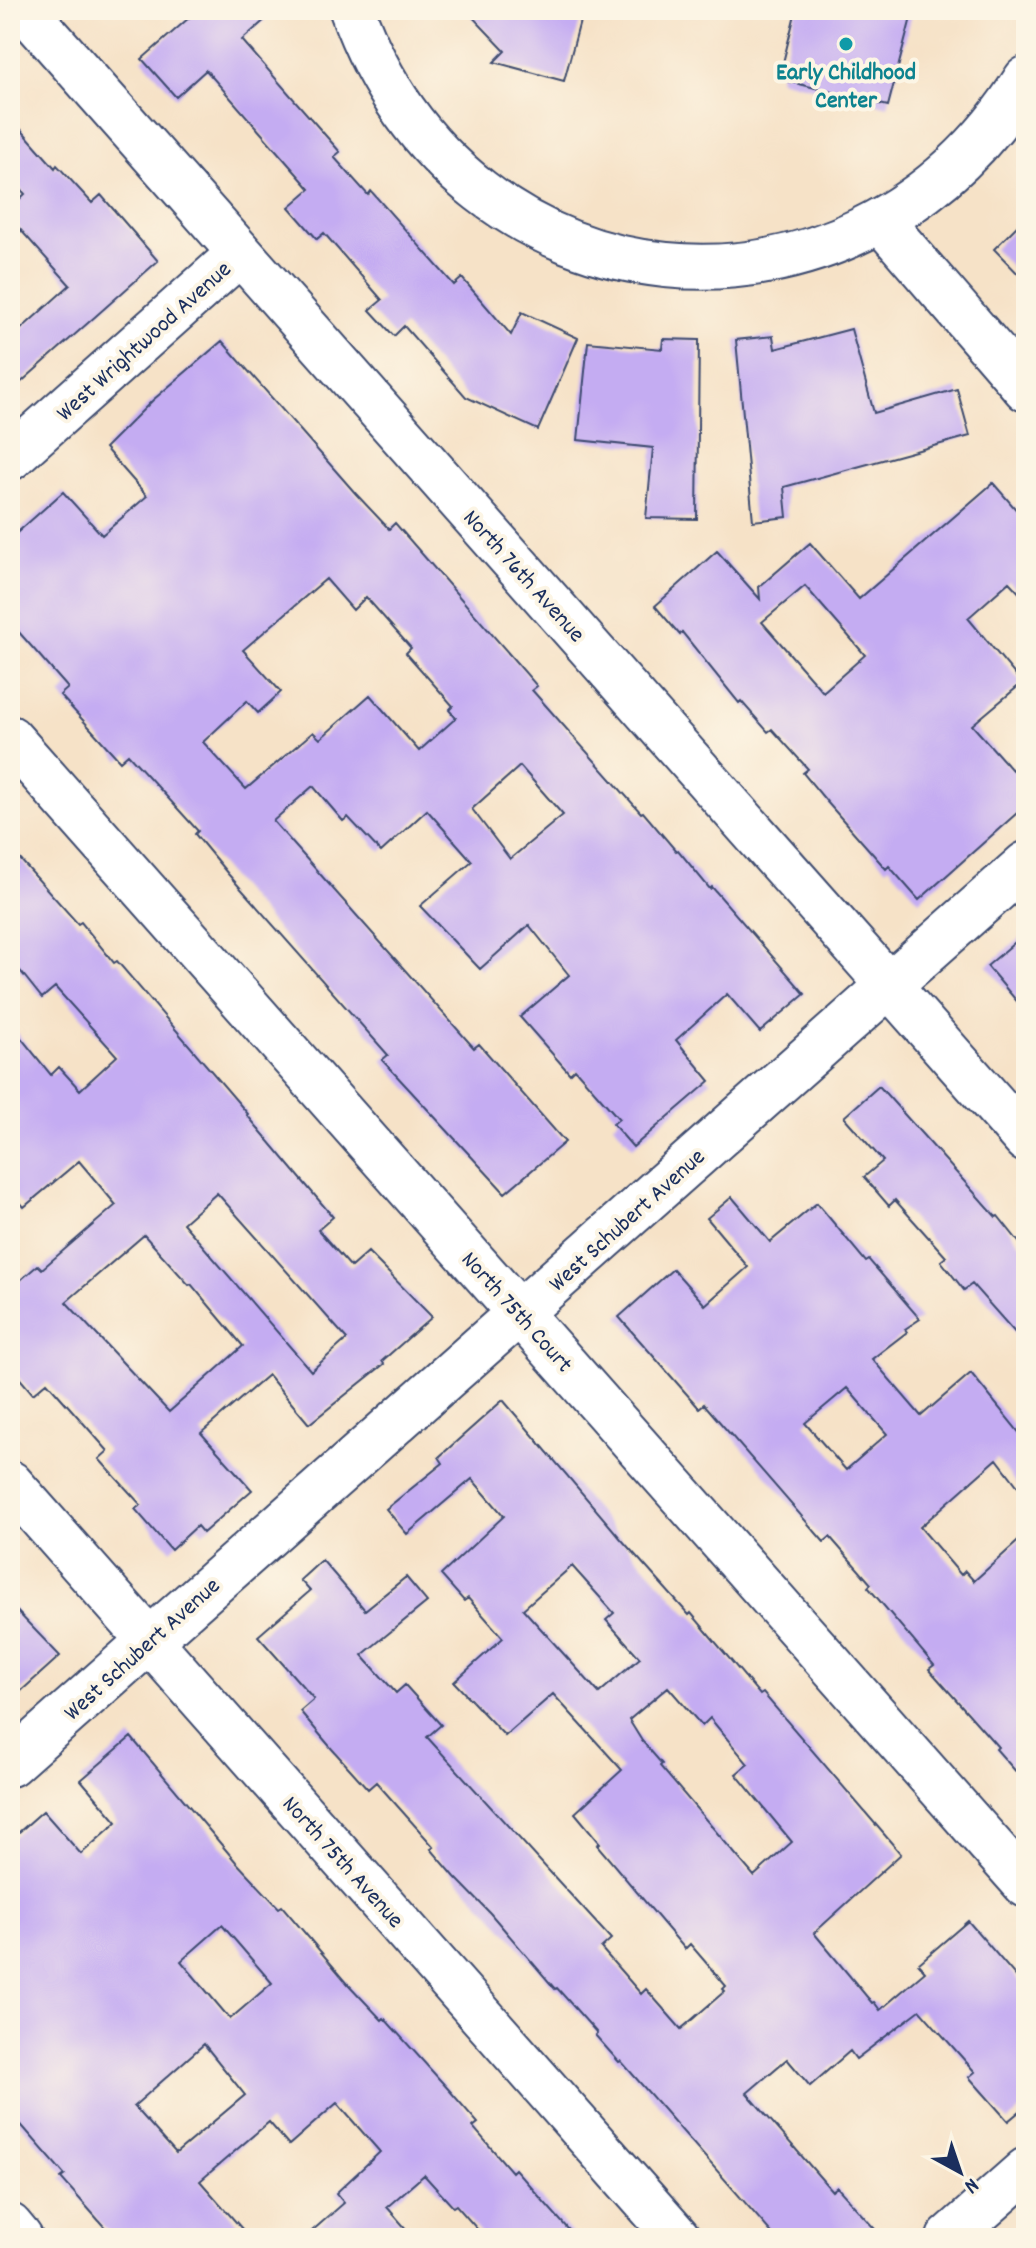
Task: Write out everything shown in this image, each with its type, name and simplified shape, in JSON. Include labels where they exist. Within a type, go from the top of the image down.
[{"type":"street","name":"North 76th Avenue","points":[[25,10],[1026,1140]]},
{"type":"street","points":[[352,10],[387,88],[440,157],[462,177],[509,211],[571,243],[648,263],[728,266],[807,252],[881,221],[932,187],[968,155],[1000,118],[1026,79]]},
{"type":"street","points":[[881,221],[1026,389]]},
{"type":"street","name":"West Wrightwood Avenue","points":[[10,458],[239,254]]},
{"type":"street","name":"North 75th Court","points":[[10,738],[1026,1885]]},
{"type":"street","name":"West Schubert Avenue","points":[[10,1764],[1026,864]]},
{"type":"street","name":"North 75th Avenue","points":[[10,1483],[678,2238]]},
{"type":"street","points":[[949,2238],[1026,2170]]},
{"type":"street","points":[[10,2226],[20,2238]]},
{"type":"building","points":[[198,10],[276,10],[242,40],[340,152],[334,157],[368,195],[371,191],[454,285],[462,278],[511,335],[522,312],[578,338],[538,430],[466,397],[404,326],[394,336],[370,310],[382,300],[324,233],[317,239],[289,207],[310,189],[206,70],[176,97],[142,59]]},
{"type":"building","points":[[466,10],[583,10],[564,81],[494,62],[505,51]]},
{"type":"building","name":"Early Childhood Center","points":[[796,10],[913,10],[888,106],[779,79]]},
{"type":"building","points":[[10,117],[55,168],[57,165],[92,203],[101,195],[158,261],[10,392],[10,339],[70,285],[10,218],[10,208],[25,194],[10,177]]},
{"type":"building","points":[[1026,217],[1026,282],[994,249]]},
{"type":"building","points":[[851,329],[874,413],[957,389],[970,436],[784,487],[787,517],[753,521],[736,340],[773,336],[775,349]]},
{"type":"building","points":[[663,339],[699,340],[697,519],[646,518],[653,448],[578,440],[588,342],[662,349]]},
{"type":"building","points":[[222,341],[389,529],[395,523],[537,686],[532,690],[805,994],[760,1032],[727,994],[676,1040],[710,1081],[633,1147],[613,1124],[619,1119],[575,1069],[570,1074],[520,1017],[569,975],[529,925],[480,969],[420,906],[472,861],[427,810],[381,852],[348,817],[343,821],[313,786],[273,821],[474,1048],[479,1044],[565,1142],[505,1193],[382,1060],[388,1055],[228,874],[195,834],[198,831],[128,754],[120,761],[60,695],[68,688],[10,622],[10,539],[63,492],[102,535],[147,496],[105,448],[153,400]],"holes":[[[326,579],[353,610],[366,597],[411,648],[406,653],[453,706],[449,710],[456,718],[419,751],[370,695],[320,739],[313,732],[246,789],[203,742],[247,701],[258,713],[281,692],[243,650]],[[520,766],[563,815],[510,859],[472,809]]]},
{"type":"building","points":[[993,483],[1026,521],[1026,600],[1009,582],[968,618],[1022,683],[972,725],[1026,782],[1026,805],[919,900],[889,866],[886,869],[827,802],[803,773],[808,769],[772,729],[768,732],[741,701],[739,703],[682,632],[680,635],[655,606],[717,551],[760,599],[759,587],[810,543],[859,599]],"holes":[[[805,586],[865,655],[823,692],[762,622]]]},
{"type":"building","points":[[10,848],[78,924],[81,922],[114,963],[117,961],[333,1217],[318,1230],[351,1267],[368,1252],[432,1317],[382,1361],[384,1364],[309,1424],[268,1375],[201,1433],[252,1490],[203,1533],[197,1526],[171,1550],[135,1509],[141,1505],[99,1459],[108,1451],[47,1382],[33,1394],[10,1367],[10,1289],[38,1265],[42,1269],[116,1205],[79,1161],[24,1207],[10,1191],[10,1024],[51,1075],[59,1067],[80,1090],[117,1056],[55,987],[42,998],[10,958]],"holes":[[[217,1193],[347,1339],[311,1371],[183,1223]],[[144,1235],[191,1284],[243,1346],[169,1412],[66,1302]]]},
{"type":"building","points":[[1026,933],[1026,1012],[987,966]]},
{"type":"building","points":[[879,1086],[1026,1251],[1026,1345],[972,1284],[964,1290],[941,1261],[946,1257],[895,1200],[889,1206],[864,1177],[883,1161],[844,1117]]},
{"type":"building","points":[[732,1197],[770,1242],[817,1203],[866,1262],[869,1260],[920,1319],[872,1359],[921,1416],[971,1373],[1026,1441],[1026,1497],[997,1459],[920,1527],[961,1575],[965,1571],[974,1581],[1026,1534],[1026,1783],[929,1669],[934,1665],[830,1537],[824,1542],[704,1404],[699,1408],[619,1317],[673,1269],[705,1305],[748,1267],[707,1218]],"holes":[[[847,1388],[887,1434],[846,1470],[805,1423]]]},
{"type":"building","points":[[503,1400],[621,1539],[689,1615],[691,1613],[760,1695],[763,1693],[901,1854],[814,1933],[872,2003],[880,2010],[925,1972],[918,1964],[968,1921],[1026,1988],[1026,2106],[1008,2121],[969,2077],[975,2072],[920,2010],[856,2059],[850,2051],[810,2086],[787,2059],[747,2093],[832,2191],[837,2187],[883,2238],[776,2238],[557,1988],[455,1877],[431,1849],[434,1847],[376,1782],[368,1789],[300,1711],[314,1699],[258,1636],[310,1591],[300,1580],[322,1560],[365,1610],[406,1577],[427,1602],[362,1655],[396,1693],[405,1685],[441,1725],[427,1737],[611,1939],[601,1948],[641,1994],[646,1989],[681,2029],[725,1991],[726,1986],[690,1944],[685,1949],[597,1845],[600,1843],[575,1813],[622,1770],[553,1694],[505,1736],[454,1682],[503,1638],[468,1598],[464,1601],[441,1575],[504,1516],[472,1479],[407,1534],[386,1509],[443,1463],[439,1457]],"holes":[[[572,1566],[614,1613],[606,1620],[640,1658],[599,1693],[523,1609]],[[668,1687],[702,1726],[710,1718],[748,1764],[736,1774],[792,1842],[754,1876],[660,1766],[662,1764],[629,1720]]]},
{"type":"building","points":[[10,1604],[60,1656],[10,1701]]},
{"type":"building","points":[[131,1737],[236,1862],[279,1908],[282,1906],[348,1984],[382,2020],[384,2018],[478,2123],[473,2127],[512,2172],[515,2169],[576,2238],[485,2238],[424,2175],[387,2207],[414,2238],[304,2238],[344,2203],[336,2193],[380,2152],[337,2103],[289,2145],[269,2122],[200,2181],[250,2238],[114,2238],[61,2178],[65,2175],[10,2112],[10,1840],[43,1811],[81,1854],[117,1822],[81,1780]],"holes":[[[222,1925],[272,1983],[230,2019],[181,1961]],[[204,2044],[245,2095],[176,2153],[134,2106]]]},
{"type":"place","name":"Early Childhood Center","points":[[846,44]]}]
